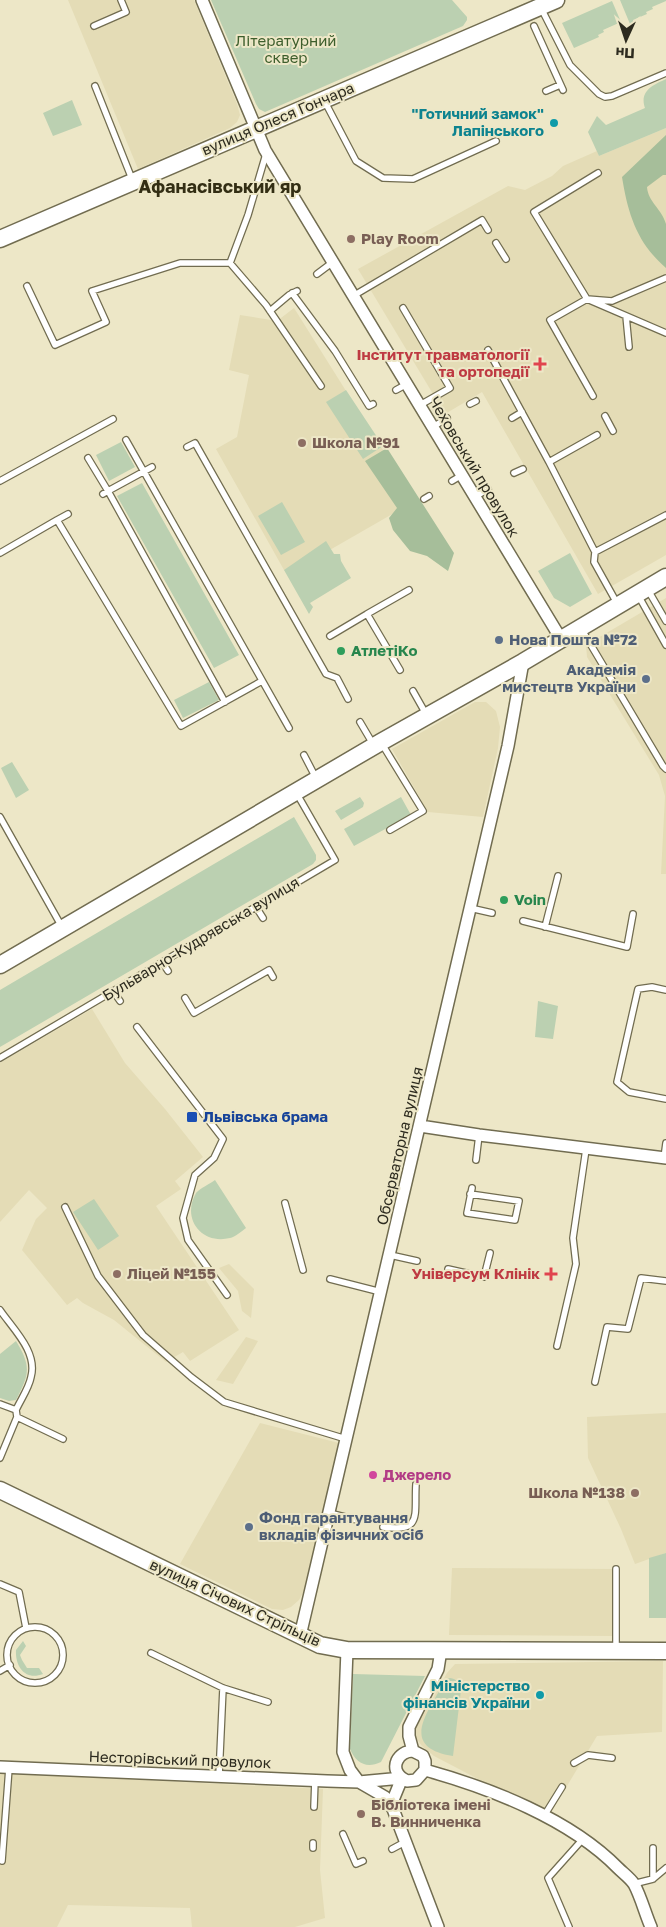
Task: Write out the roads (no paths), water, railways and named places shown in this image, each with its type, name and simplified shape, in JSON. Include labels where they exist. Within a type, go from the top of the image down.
[{"type":"main road","name":"вулиця Олеся Гончара","points":[[0,239],[556,0]]},
{"type":"main road","points":[[0,965],[666,577]]},
{"type":"main road","name":"вулиця Січових Стрільців","points":[[0,1490],[320,1645],[347,1650],[666,1651]]},
{"type":"street","name":"Чеховський провулок","points":[[202,0],[266,152],[420,406],[457,478],[475,497],[561,639]]},
{"type":"street","name":"Обсерваторна вулиця","points":[[300,1636],[508,746],[523,662]]},
{"type":"street","points":[[420,1126],[665,1158]]},
{"type":"street","points":[[347,1650],[343,1752],[350,1770],[359,1782]]},
{"type":"street","points":[[413,1751],[409,1727],[438,1669],[441,1650]]},
{"type":"street","points":[[413,1751],[423,1756],[425,1770],[416,1780],[407,1781],[398,1775],[396,1770],[397,1760],[404,1752],[413,1751]]},
{"type":"street","name":"Несторівський провулок","points":[[4,1768],[359,1782],[402,1778]]},
{"type":"street","points":[[425,1770],[467,1782],[544,1816],[607,1857],[633,1884],[651,1927]]},
{"type":"street","points":[[402,1778],[396,1788],[393,1809],[438,1927]]},
{"type":"street","name":"Несторівський провулок","points":[[359,1782],[385,1797],[393,1809]]},
{"type":"lane","points":[[94,26],[126,12],[121,0]]},
{"type":"lane","points":[[541,7],[570,65],[599,94],[605,97],[612,96],[666,73]]},
{"type":"lane","points":[[534,26],[562,88],[546,91]]},
{"type":"lane","points":[[95,86],[133,181]]},
{"type":"lane","points":[[324,100],[356,161],[383,178],[413,179],[496,141]]},
{"type":"lane","points":[[230,263],[248,216],[266,152]]},
{"type":"lane","points":[[598,173],[534,212],[587,299],[666,333]]},
{"type":"lane","points":[[353,296],[482,220],[488,230]]},
{"type":"lane","points":[[496,243],[506,259]]},
{"type":"lane","points":[[317,274],[333,262]]},
{"type":"lane","points":[[27,286],[55,345],[106,322],[92,291],[180,263],[230,263]]},
{"type":"lane","points":[[230,263],[270,311],[321,386]]},
{"type":"lane","points":[[593,396],[550,320],[587,299],[612,301],[666,278]]},
{"type":"lane","points":[[270,311],[294,292],[335,351],[369,406],[373,404]]},
{"type":"lane","points":[[403,308],[450,388],[420,406]]},
{"type":"lane","points":[[626,316],[629,347]]},
{"type":"lane","points":[[488,350],[595,552],[594,562],[618,605]]},
{"type":"lane","points":[[396,390],[407,384]]},
{"type":"lane","points":[[512,418],[522,412]]},
{"type":"lane","points":[[605,416],[613,431]]},
{"type":"lane","points":[[432,427],[447,418]]},
{"type":"lane","points":[[0,481],[114,419]]},
{"type":"lane","points":[[549,462],[597,435]]},
{"type":"lane","points":[[126,440],[289,728]]},
{"type":"lane","points":[[187,448],[195,443],[326,674],[337,678],[348,698]]},
{"type":"lane","points":[[88,458],[105,493],[225,702]]},
{"type":"lane","points":[[105,493],[152,467]]},
{"type":"lane","points":[[514,474],[523,469]]},
{"type":"lane","points":[[475,497],[488,489]]},
{"type":"lane","points":[[0,552],[68,514]]},
{"type":"lane","points":[[595,552],[666,515]]},
{"type":"lane","points":[[57,520],[181,726],[262,681]]},
{"type":"lane","points":[[330,636],[409,590]]},
{"type":"lane","points":[[642,591],[666,621]]},
{"type":"lane","points":[[642,591],[666,645]]},
{"type":"lane","points":[[367,614],[400,670]]},
{"type":"lane","points":[[581,628],[666,769]]},
{"type":"lane","points":[[413,691],[427,716]]},
{"type":"lane","points":[[360,722],[422,811],[390,830]]},
{"type":"lane","points":[[304,755],[318,779]]},
{"type":"lane","name":"Бульварно-Кудрявська вулиця","points":[[0,1058],[335,860],[296,793]]},
{"type":"lane","points":[[0,817],[63,928]]},
{"type":"lane","points":[[0,831],[7,829]]},
{"type":"lane","points":[[545,927],[558,876]]},
{"type":"lane","points":[[256,907],[263,918]]},
{"type":"lane","points":[[470,908],[492,913]]},
{"type":"lane","points":[[523,921],[627,947],[632,914]]},
{"type":"lane","points":[[162,962],[168,971]]},
{"type":"lane","points":[[185,998],[194,1013],[269,970],[273,977]]},
{"type":"lane","points":[[666,990],[652,987],[638,990],[617,1082],[630,1092],[666,1099]]},
{"type":"lane","points":[[113,991],[120,1001]]},
{"type":"lane","points":[[137,1027],[223,1139],[214,1158],[194,1175],[183,1218],[188,1240],[227,1295]]},
{"type":"lane","points":[[476,1160],[480,1135]]},
{"type":"lane","points":[[665,1158],[666,1143]]},
{"type":"lane","points":[[557,1346],[576,1264],[573,1238],[586,1148]]},
{"type":"lane","points":[[471,1191],[519,1201],[515,1220],[467,1213],[471,1191]]},
{"type":"lane","points":[[285,1202],[303,1270]]},
{"type":"lane","points":[[65,1207],[98,1276],[143,1335],[191,1377],[224,1402],[346,1439]]},
{"type":"lane","points":[[448,1269],[484,1277],[490,1253]]},
{"type":"lane","points":[[390,1255],[417,1261]]},
{"type":"lane","points":[[595,1382],[607,1327],[628,1329],[641,1278],[666,1281]]},
{"type":"lane","points":[[330,1279],[381,1292]]},
{"type":"lane","points":[[0,1310],[28,1351],[32,1364],[32,1376],[16,1410],[17,1417],[0,1458]]},
{"type":"lane","points":[[0,1404],[16,1410]]},
{"type":"lane","points":[[17,1417],[63,1439]]},
{"type":"lane","points":[[383,1527],[398,1529],[412,1525],[414,1520],[416,1484]]},
{"type":"lane","points":[[329,1513],[357,1520]]},
{"type":"lane","points":[[616,1570],[616,1651]]},
{"type":"lane","points":[[0,1584],[19,1592],[26,1628]]},
{"type":"lane","points":[[26,1628],[44,1628],[59,1640],[62,1648],[63,1658],[61,1667],[56,1675],[39,1683],[21,1680],[14,1674],[7,1657],[8,1648],[12,1640],[26,1628]]},
{"type":"lane","points":[[151,1654],[222,1688],[268,1702]]},
{"type":"lane","points":[[0,1671],[10,1665]]},
{"type":"lane","points":[[218,1776],[222,1688]]},
{"type":"lane","points":[[574,1763],[588,1755],[612,1758]]},
{"type":"lane","points":[[2,1862],[4,1768]]},
{"type":"lane","points":[[314,1807],[315,1780]]},
{"type":"lane","points":[[544,1816],[562,1787]]},
{"type":"lane","points":[[343,1834],[356,1864],[363,1861]]},
{"type":"lane","points":[[569,1927],[548,1878],[582,1840]]},
{"type":"lane","points":[[392,1849],[405,1842]]},
{"type":"lane","points":[[653,1848],[653,1879]]},
{"type":"lane","points":[[633,1884],[653,1879],[666,1868]]},
{"type":"place","name":"\"Готичний замок\" Лапінського","points":[[554,123]]},
{"type":"place","name":"Play Room","points":[[351,239]]},
{"type":"place","name":"Інститут травматології та ортопедії","points":[[540,364]]},
{"type":"place","name":"Школа №91","points":[[302,443]]},
{"type":"place","name":"Нова Пошта №72","points":[[499,640]]},
{"type":"place","name":"АтлетіКо","points":[[341,651]]},
{"type":"place","name":"Академія мистецтв України","points":[[646,679]]},
{"type":"place","name":"Voin","points":[[504,900]]},
{"type":"place","name":"Львівська брама","points":[[192,1117]]},
{"type":"place","name":"Ліцей №155","points":[[117,1274]]},
{"type":"place","name":"Універсум Клінік","points":[[551,1274]]},
{"type":"place","name":"Джерело","points":[[373,1475]]},
{"type":"place","name":"Школа №138","points":[[635,1493]]},
{"type":"place","name":"Фонд гарантування вкладів фізичних осіб","points":[[249,1527]]},
{"type":"place","name":"Міністерство фінансів України","points":[[540,1695]]},
{"type":"place","name":"Бібліотека імені В. Винниченка","points":[[361,1814]]},
{"type":"district","name":"Афанасівський яр","points":[[220,187]]},
{"type":"park label","name":"Літературний сквер","points":[[286,50]]}]
